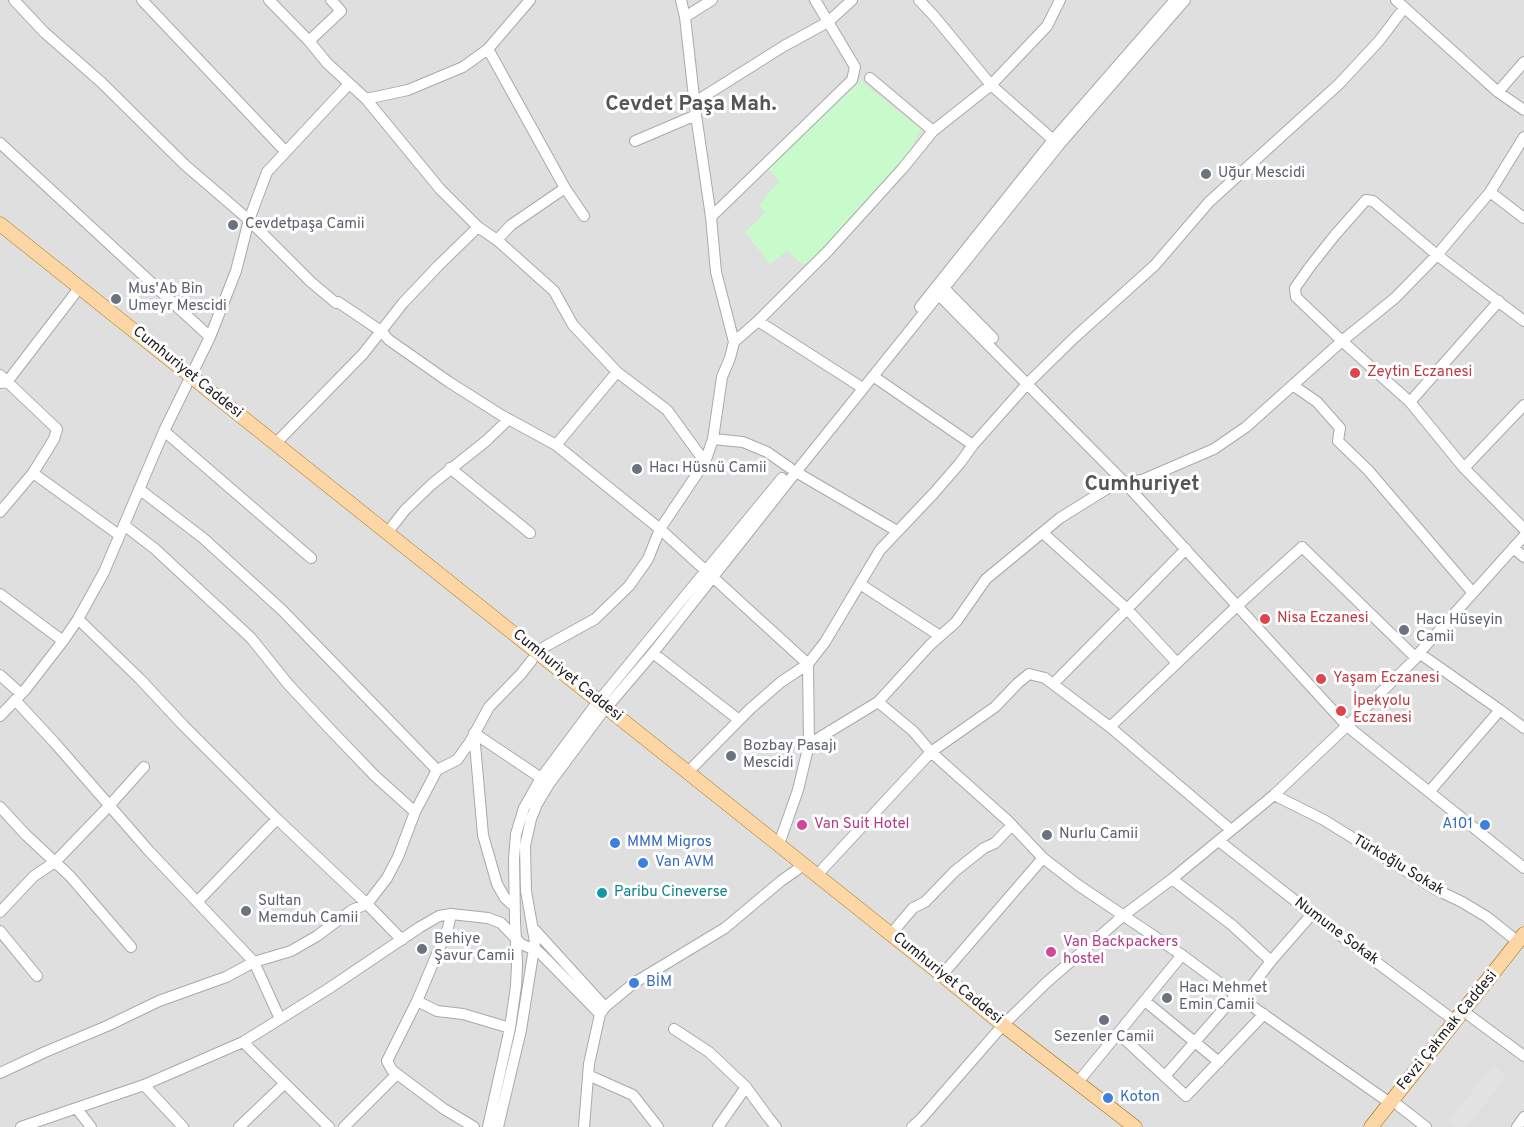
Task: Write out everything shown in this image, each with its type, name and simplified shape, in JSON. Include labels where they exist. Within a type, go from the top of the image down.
[{"type":"main road","name":"Cumhuriyet Caddesi","points":[[0,224],[77,291],[1122,1127]]},
{"type":"main road","name":"Cumhuriyet Caddesi","points":[[0,236],[77,291]]},
{"type":"main road","name":"Cumhuriyet Caddesi","points":[[188,379],[276,444],[535,656]]},
{"type":"main road","name":"Cumhuriyet Caddesi","points":[[600,708],[688,772],[779,844],[942,975],[1001,1028],[1078,1082],[1135,1127]]},
{"type":"main road","points":[[1382,1127],[1395,1104],[1470,1016],[1522,942]]},
{"type":"main road","name":"Fevzi Çakmak Caddesi","points":[[1371,1127],[1395,1104],[1455,1021],[1522,942]]},
{"type":"street","points":[[14,0],[44,32],[101,82],[185,165],[249,220],[311,282],[336,303],[338,302],[381,331],[389,340],[448,382],[556,445],[660,529],[808,664],[809,744],[798,790],[779,844]]},
{"type":"street","points":[[143,0],[285,151]]},
{"type":"street","points":[[269,0],[327,63],[366,99],[440,189],[478,227],[497,240],[554,291],[573,325],[617,372],[668,410],[705,462]]},
{"type":"street","points":[[309,42],[341,11],[331,0]]},
{"type":"street","points":[[366,99],[408,90],[463,67],[488,49],[530,0]]},
{"type":"street","points":[[0,1073],[159,1001],[226,977],[254,962],[291,951],[317,936],[352,910],[367,904],[387,878],[398,857],[415,812],[437,770],[457,760],[470,742],[489,707],[521,675],[535,656],[546,646],[595,619],[629,585],[648,559],[660,529],[705,462],[712,439],[722,377],[734,342],[716,272],[711,217],[681,0]]},
{"type":"street","points":[[685,17],[712,0]]},
{"type":"street","points":[[711,217],[852,80],[855,67],[815,0]]},
{"type":"street","points":[[695,102],[784,46],[828,22],[852,0]]},
{"type":"street","points":[[918,0],[992,85],[1056,143]]},
{"type":"street","points":[[734,342],[828,251],[933,131],[992,85],[1047,26],[1060,0]]},
{"type":"street","points":[[793,470],[858,385],[1175,0]]},
{"type":"street","points":[[1056,143],[1185,0]]},
{"type":"street","points":[[688,772],[739,720],[781,682],[808,664],[825,642],[880,550],[934,493],[1030,381],[1155,265],[1209,201],[1339,84],[1379,41],[1400,4],[1498,92],[1524,110]]},
{"type":"street","points":[[488,49],[565,188],[584,216]]},
{"type":"street","points":[[1498,92],[1524,62]]},
{"type":"street","points":[[870,78],[933,131]]},
{"type":"street","points":[[0,716],[63,641],[104,572],[164,431],[210,336],[236,272],[249,220],[267,171],[348,84]]},
{"type":"street","points":[[635,141],[696,115]]},
{"type":"street","points":[[809,744],[878,702],[956,622],[986,579],[1060,518],[1113,485],[1142,480],[1214,449],[1246,427],[1342,341],[1395,298],[1437,255],[1490,192],[1524,137]]},
{"type":"street","points":[[0,143],[210,336]]},
{"type":"street","points":[[497,240],[511,225],[565,188]]},
{"type":"street","points":[[1490,192],[1524,218]]},
{"type":"street","points":[[1524,321],[1437,255],[1373,201],[1366,200],[1294,288],[1296,297],[1410,402],[1464,468],[1524,529]]},
{"type":"street","points":[[276,444],[363,354],[403,303],[478,227]]},
{"type":"street","points":[[939,289],[1128,481],[1349,724],[1361,731],[1524,868]]},
{"type":"street","points":[[488,1127],[510,1028],[516,986],[514,859],[516,834],[529,796],[541,778],[793,470],[873,376],[939,289]]},
{"type":"street","points":[[0,512],[33,473],[54,439],[57,429],[2,380],[77,291]]},
{"type":"street","points":[[1410,402],[1499,301]]},
{"type":"street","points":[[758,321],[858,385]]},
{"type":"street","points":[[556,445],[617,372]]},
{"type":"street","points":[[873,376],[973,445]]},
{"type":"street","points":[[1294,386],[1317,402],[1340,428],[1338,441],[1368,470],[1473,593]]},
{"type":"street","points":[[1464,468],[1524,405]]},
{"type":"street","points":[[387,533],[405,510],[450,468],[486,441],[509,419]]},
{"type":"street","points":[[164,431],[311,558]]},
{"type":"street","points":[[712,439],[743,442],[759,448],[897,531]]},
{"type":"street","points":[[450,468],[530,533]]},
{"type":"street","points":[[33,473],[155,549],[251,638],[288,684],[327,726],[375,776],[415,812]]},
{"type":"street","points":[[1128,481],[1186,549],[1240,603]]},
{"type":"street","points":[[140,489],[203,538],[282,610],[437,770]]},
{"type":"street","points":[[1043,533],[1126,609],[1177,663]]},
{"type":"street","points":[[912,1127],[1001,1028],[1046,983],[1124,915],[1172,879],[1274,795],[1349,724],[1418,656],[1524,536]]},
{"type":"street","points":[[1110,727],[1302,546],[1418,656],[1524,728]]},
{"type":"street","points":[[1513,548],[1524,557]]},
{"type":"street","points":[[1053,684],[1186,549]]},
{"type":"street","points":[[498,1127],[520,1030],[535,942],[528,908],[524,859],[531,819],[549,784],[600,708],[653,653],[709,574]]},
{"type":"street","points":[[860,584],[940,636]]},
{"type":"street","points":[[0,594],[63,641]]},
{"type":"street","points":[[78,619],[277,819],[402,940]]},
{"type":"street","points":[[653,653],[739,720]]},
{"type":"street","points":[[817,875],[931,752],[995,707],[1018,682],[1029,674],[1045,678],[1110,727],[1231,830]]},
{"type":"street","points":[[0,675],[109,806],[254,962],[280,1020]]},
{"type":"street","points":[[878,702],[1012,825],[1043,858],[1078,885],[1182,955],[1426,1127]]},
{"type":"street","points":[[1430,790],[1500,710]]},
{"type":"street","points":[[474,733],[541,778]]},
{"type":"street","points":[[474,733],[483,835],[497,884],[505,898],[515,907]]},
{"type":"street","points":[[0,912],[34,876],[55,862],[144,767]]},
{"type":"street","points":[[1430,790],[1524,862]]},
{"type":"street","name":"Türkoğlu Sokak","points":[[1274,795],[1324,820],[1435,889],[1462,902],[1522,942]]},
{"type":"street","points":[[0,807],[70,876],[131,947]]},
{"type":"street","points":[[197,902],[277,819]]},
{"type":"street","points":[[891,934],[913,908],[925,902],[955,871],[984,848],[995,843],[1012,825]]},
{"type":"street","name":"Numune Sokak","points":[[1219,841],[1455,1021]]},
{"type":"street","points":[[942,975],[1043,858]]},
{"type":"street","points":[[584,1127],[588,1075],[602,1010],[634,983],[725,928],[798,869]]},
{"type":"street","points":[[1172,879],[1272,961]]},
{"type":"street","points":[[21,1127],[144,1085],[243,1042],[328,990],[439,916],[450,914],[488,918],[501,923],[516,940],[534,948],[602,1010]]},
{"type":"street","points":[[450,914],[448,928],[417,1001],[387,1061],[392,1070],[444,1110],[474,1127]]},
{"type":"street","points":[[1165,1076],[1272,961],[1312,914]]},
{"type":"street","points":[[501,923],[523,921],[533,928],[602,1010]]},
{"type":"street","points":[[0,931],[37,976]]},
{"type":"street","points":[[1078,1082],[1182,955]]},
{"type":"street","points":[[417,1001],[437,1011],[463,1014],[510,1028]]},
{"type":"street","points":[[1145,1001],[1219,1062]]},
{"type":"street","points":[[1118,1033],[1186,1096],[1264,1014]]},
{"type":"street","points":[[1470,1016],[1524,1056]]},
{"type":"street","points":[[674,1029],[709,1052],[746,1087],[776,1127]]},
{"type":"street","points":[[243,1042],[329,1127]]},
{"type":"street","points":[[344,1127],[397,1074]]},
{"type":"street","points":[[588,1075],[633,1095],[658,1127]]},
{"type":"street","points":[[240,1127],[284,1084]]},
{"type":"street","points":[[144,1085],[183,1127]]},
{"type":"street","points":[[718,1127],[746,1087]]},
{"type":"street","points":[[77,1109],[91,1127]]},
{"type":"street","points":[[1516,1127],[1524,1117]]},
{"type":"street","points":[[921,1119],[932,1127]]},
{"type":"shaded area","points":[[0,0],[1524,0],[1524,1127],[0,1127]]},
{"type":"shaded area","points":[[1494,1065],[1507,1077],[1466,1127],[1455,1127],[1448,1120]]},
{"type":"green space","points":[[861,80],[921,129],[913,146],[899,166],[833,241],[808,263],[802,264],[787,251],[770,264],[745,232],[765,213],[759,205],[779,181],[768,168]]},
{"type":"place","name":"Uğur Mescidi","points":[[1206,174]]},
{"type":"place","name":"Cevdetpaşa Camii","points":[[233,225]]},
{"type":"place","name":"Mus'Ab Bin Umeyr Mescidi","points":[[116,299]]},
{"type":"place","name":"Zeytin Eczanesi","points":[[1355,373]]},
{"type":"place","name":"Hacı Hüsnü Camii","points":[[637,469]]},
{"type":"place","name":"Nisa Eczanesi","points":[[1265,619]]},
{"type":"place","name":"Hacı Hüseyin Camii","points":[[1404,630]]},
{"type":"place","name":"Yaşam Eczanesi","points":[[1321,679]]},
{"type":"place","name":"İpekyolu Eczanesi","points":[[1341,711]]},
{"type":"place","name":"Bozbay Pasajı Mescidi","points":[[731,756]]},
{"type":"place","name":"Van Suit Hotel","points":[[802,825]]},
{"type":"place","name":"A101","points":[[1485,825]]},
{"type":"place","name":"Nurlu Camii","points":[[1047,835]]},
{"type":"place","name":"MMM Migros","points":[[615,843]]},
{"type":"place","name":"Van AVM","points":[[643,863]]},
{"type":"place","name":"Paribu Cineverse","points":[[602,893]]},
{"type":"place","name":"Sultan Memduh Camii","points":[[246,911]]},
{"type":"place","name":"Behiye Şavur Camii","points":[[422,949]]},
{"type":"place","name":"Van Backpackers hostel","points":[[1051,952]]},
{"type":"place","name":"BİM","points":[[634,983]]},
{"type":"place","name":"Hacı Mehmet Emin Camii","points":[[1167,998]]},
{"type":"place","name":"Sezenler Camii","points":[[1104,1020]]},
{"type":"place","name":"Koton","points":[[1108,1098]]},
{"type":"district","name":"Cevdet Paşa Mah.","points":[[691,106]]},
{"type":"district","name":"Cumhuriyet","points":[[1142,486]]}]
